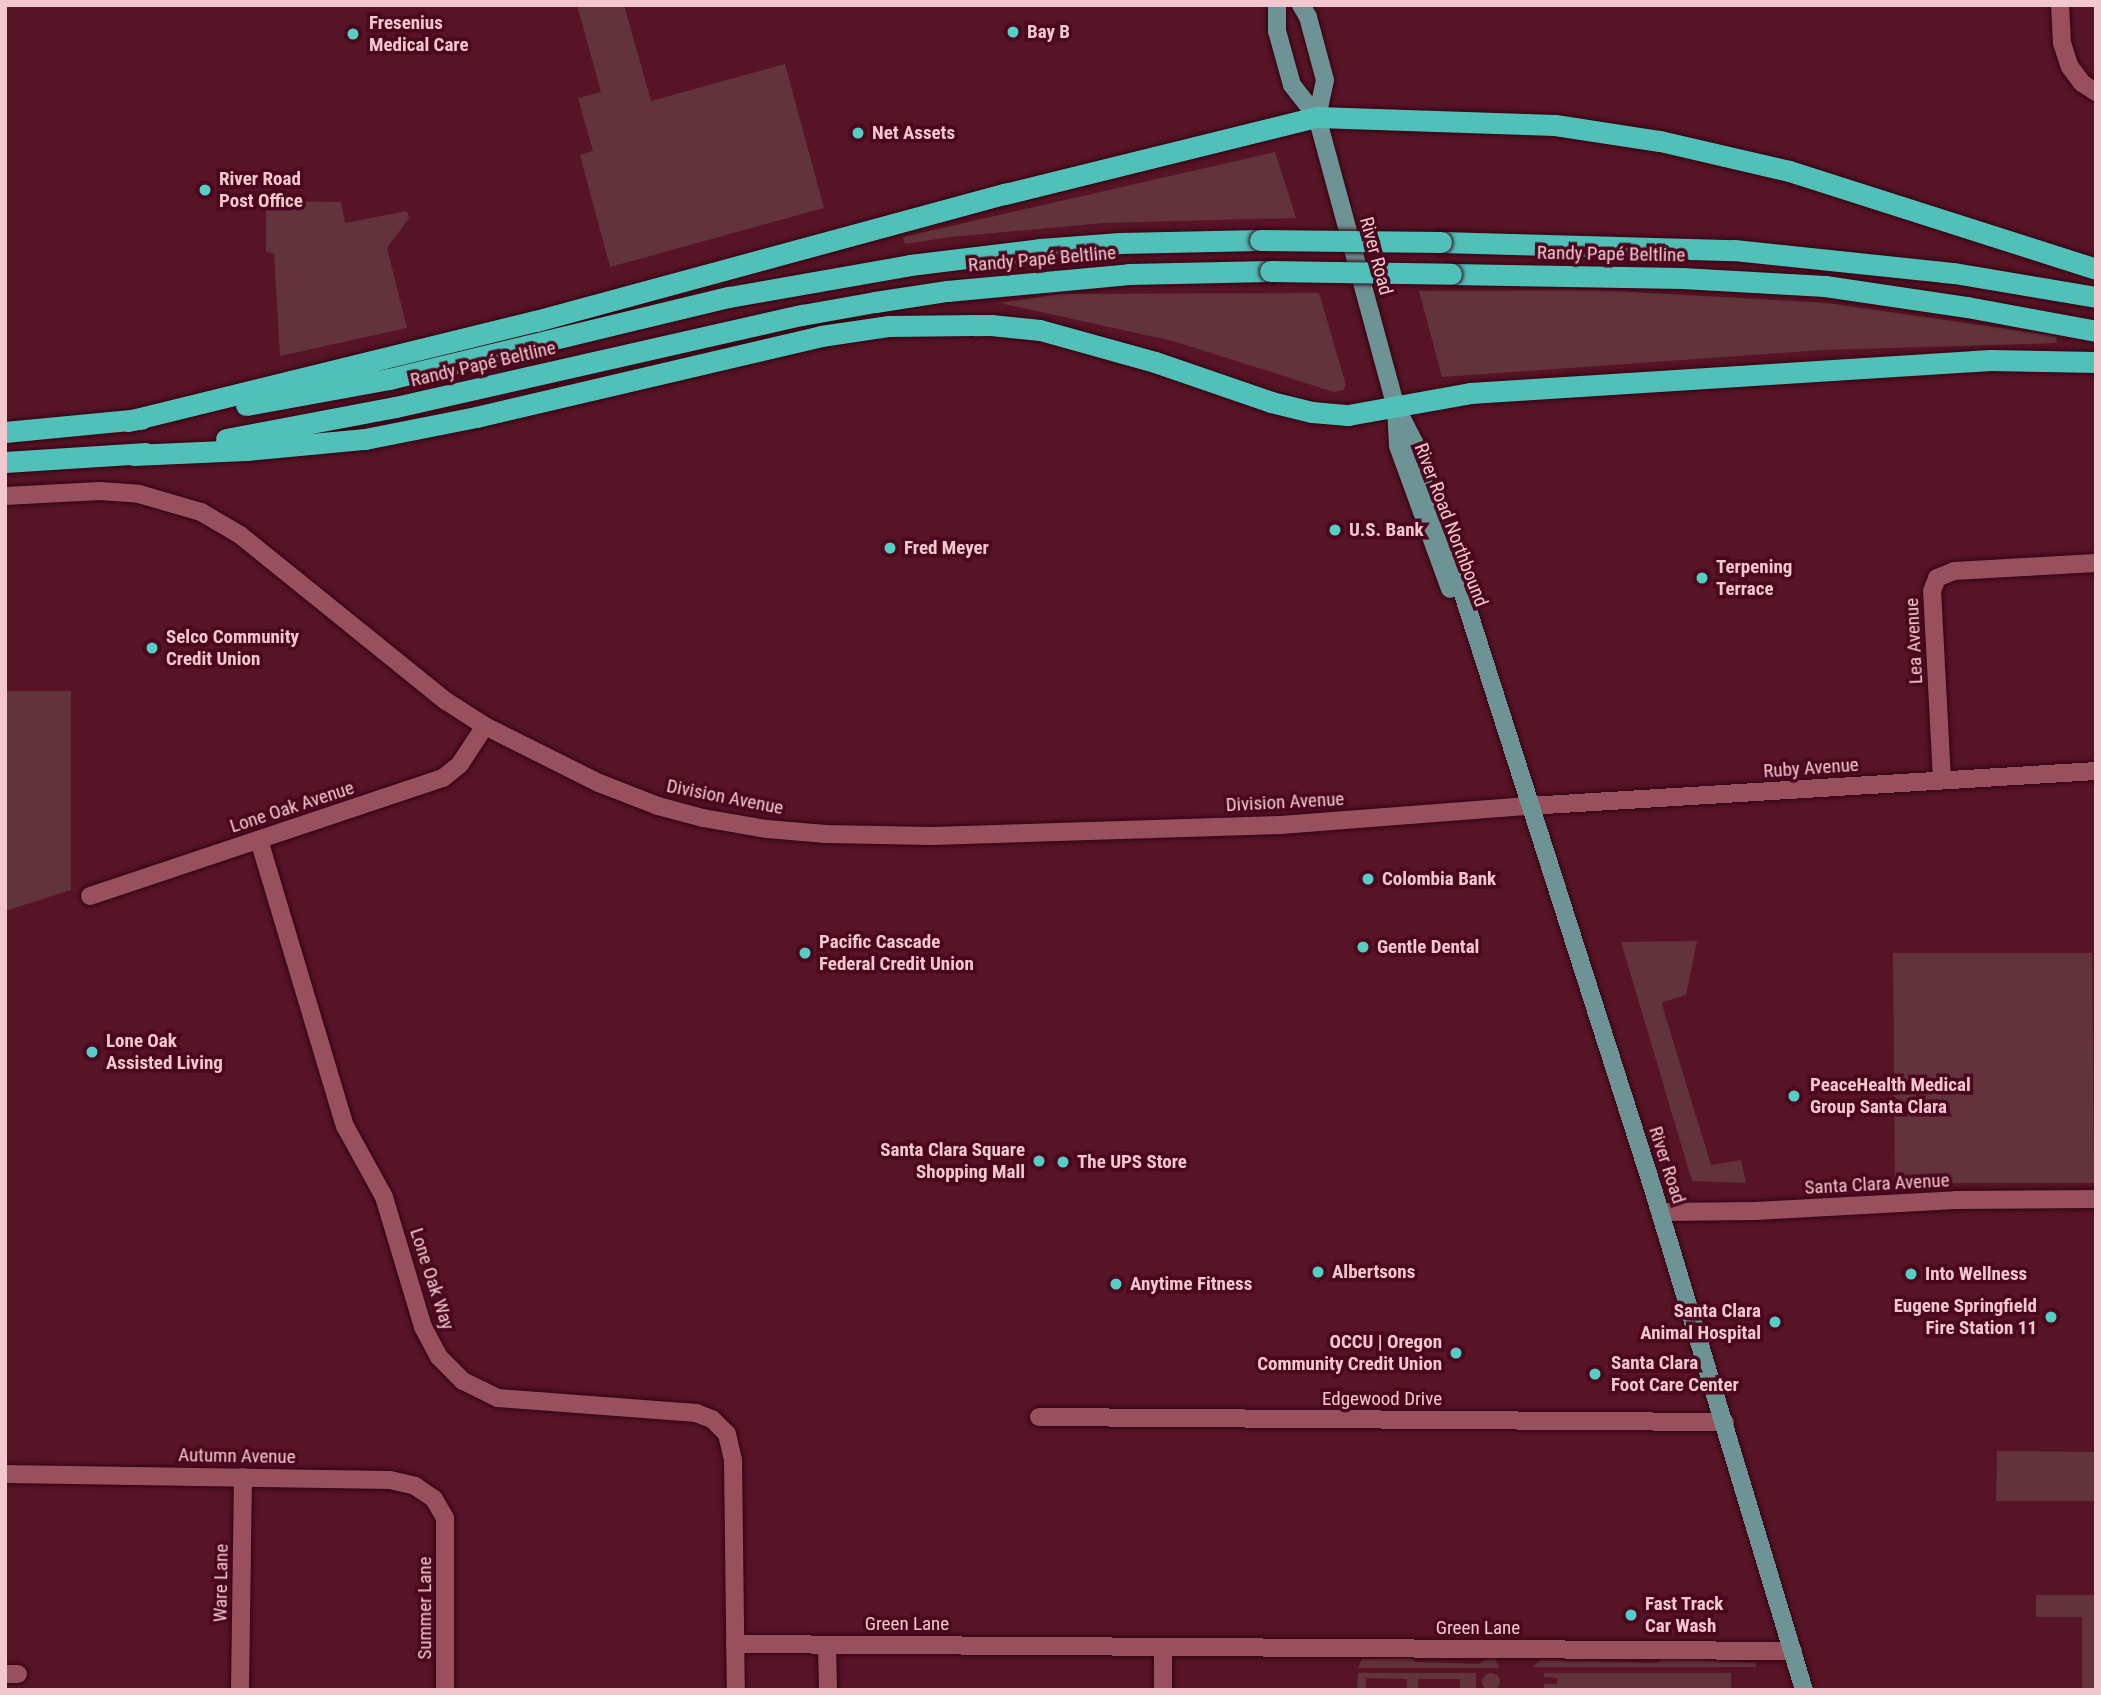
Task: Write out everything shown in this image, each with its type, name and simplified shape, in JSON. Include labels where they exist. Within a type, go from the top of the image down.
[{"type":"highway","points":[[128,421],[536,321],[1005,194],[1317,117],[1555,125],[1660,142],[1789,171],[2096,269]]},
{"type":"highway","name":"Randy Papé Beltline","points":[[5,432],[128,421],[243,406],[389,379],[729,297],[910,265],[1106,244],[1260,240],[1441,242],[1773,253],[1954,273],[2096,297]]},
{"type":"highway","name":"Randy Papé Beltline","points":[[5,463],[133,455],[345,418],[788,318],[875,302],[972,288],[1116,275],[1270,271],[1682,278],[1825,286],[1967,307],[2096,331]]},
{"type":"highway","points":[[133,455],[259,449],[365,439],[476,417],[810,339],[889,326],[991,325],[1040,330],[1104,346],[1301,410],[1348,415],[1470,393],[1511,390],[1990,360],[2096,362]]},
{"type":"main road","name":"River Road","points":[[1277,5],[1277,31],[1292,85],[1317,117],[1396,407]]},
{"type":"main road","name":"River Road","points":[[1301,5],[1308,17],[1325,80],[1317,117]]},
{"type":"main road","name":"River Road Northbound","points":[[1396,407],[1395,428],[1402,458],[1444,577],[1481,656]]},
{"type":"main road","name":"River Road","points":[[1481,656],[1660,1212],[1804,1690]]},
{"type":"street","points":[[2060,5],[2062,43],[2070,67],[2082,83],[2096,92]]},
{"type":"street","name":"Division Avenue","points":[[5,496],[100,491],[127,493],[172,501],[201,512],[240,535],[400,665],[485,726],[599,783],[658,806],[754,827],[825,834],[932,836],[1280,825],[1529,806]]},
{"type":"street","name":"Lea Avenue","points":[[1942,780],[1932,591],[1937,578],[1954,570],[2096,563]]},
{"type":"street","name":"Lone Oak Avenue","points":[[90,896],[443,778],[460,764],[485,726]]},
{"type":"street","name":"Ruby Avenue","points":[[1529,806],[2096,771]]},
{"type":"street","name":"Lone Oak Way","points":[[259,840],[345,1126],[384,1197],[423,1327],[433,1349],[463,1381],[498,1398],[696,1413],[720,1425],[731,1444],[736,1690]]},
{"type":"street","name":"Santa Clara Avenue","points":[[1660,1212],[1755,1211],[1956,1200],[2096,1199]]},
{"type":"street","name":"Edgewood Drive","points":[[1039,1418],[1725,1422]]},
{"type":"street","name":"Autumn Avenue","points":[[5,1474],[399,1481],[415,1486],[434,1499],[443,1513],[446,1526]]},
{"type":"street","name":"Ware Lane","points":[[240,1690],[243,1477]]},
{"type":"street","name":"Summer Lane","points":[[445,1690],[446,1526]]},
{"type":"street","name":"Green Lane","points":[[735,1644],[1793,1651]]},
{"type":"street","points":[[827,1645],[828,1690]]},
{"type":"street","points":[[1163,1647],[1163,1690]]},
{"type":"shaded area","points":[[577,5],[624,5],[651,101],[785,64],[824,208],[610,267],[580,155],[593,151],[578,98],[601,92]]},
{"type":"shaded area","points":[[1275,152],[1296,218],[1103,223],[950,237],[905,244],[903,237]]},
{"type":"shaded area","points":[[266,201],[341,202],[345,223],[407,211],[409,218],[387,248],[407,328],[280,356],[274,253],[266,252]]},
{"type":"shaded area","points":[[1595,290],[1827,303],[2056,336],[2057,343],[1823,350],[1442,377],[1419,291]]},
{"type":"shaded area","points":[[1319,293],[1346,385],[1343,390],[1334,392],[1173,341],[1000,303],[1060,294]]},
{"type":"shaded area","points":[[5,691],[71,691],[71,890],[5,911]]},
{"type":"shaded area","points":[[1697,941],[1686,995],[1663,1002],[1662,1005],[1711,1165],[1741,1160],[1746,1183],[1692,1181],[1621,942]]},
{"type":"shaded area","points":[[1893,953],[2092,953],[2094,1183],[1895,1183]]},
{"type":"shaded area","points":[[1997,1451],[2096,1452],[2096,1501],[1996,1501]]},
{"type":"shaded area","points":[[2036,1595],[2096,1595],[2096,1690],[2082,1690],[2082,1617],[2036,1617]]},
{"type":"shaded area","points":[[1410,1658],[1416,1662],[1479,1664],[1486,1659],[1495,1658],[1499,1668],[1358,1668],[1362,1659]]},
{"type":"shaded area","points":[[1662,1658],[1755,1663],[1756,1667],[1532,1667],[1541,1660],[1658,1663]]},
{"type":"shaded area","points":[[1358,1673],[1476,1673],[1476,1690],[1460,1690],[1460,1679],[1418,1679],[1418,1690],[1407,1690],[1407,1679],[1366,1678],[1366,1690],[1357,1690]]},
{"type":"shaded area","points":[[1491,1673],[1497,1676],[1500,1682],[1497,1688],[1491,1691],[1485,1688],[1482,1682],[1485,1676]]},
{"type":"shaded area","points":[[1544,1673],[1731,1673],[1731,1690],[1544,1690],[1544,1684],[1557,1684],[1557,1678],[1544,1677]]},
{"type":"place","name":"Bay B","points":[[1013,32]]},
{"type":"place","name":"Fresenius Medical Care","points":[[353,34]]},
{"type":"place","name":"Net Assets","points":[[858,133]]},
{"type":"place","name":"River Road Post Office","points":[[205,190]]},
{"type":"place","name":"U.S. Bank","points":[[1335,530]]},
{"type":"place","name":"Fred Meyer","points":[[890,548]]},
{"type":"place","name":"Terpening Terrace","points":[[1702,578]]},
{"type":"place","name":"Selco Community Credit Union","points":[[152,648]]},
{"type":"place","name":"Colombia Bank","points":[[1368,879]]},
{"type":"place","name":"Gentle Dental","points":[[1363,947]]},
{"type":"place","name":"Pacific Cascade Federal Credit Union","points":[[805,953]]},
{"type":"place","name":"Lone Oak Assisted Living","points":[[92,1052]]},
{"type":"place","name":"PeaceHealth Medical Group Santa Clara","points":[[1794,1096]]},
{"type":"place","name":"Santa Clara Square Shopping Mall","points":[[1039,1161]]},
{"type":"place","name":"The UPS Store","points":[[1063,1162]]},
{"type":"place","name":"Albertsons","points":[[1318,1272]]},
{"type":"place","name":"Into Wellness","points":[[1911,1274]]},
{"type":"place","name":"Anytime Fitness","points":[[1116,1284]]},
{"type":"place","name":"Eugene Springfield Fire Station 11","points":[[2051,1317]]},
{"type":"place","name":"Santa Clara Animal Hospital","points":[[1775,1322]]},
{"type":"place","name":"OCCU | Oregon Community Credit Union","points":[[1456,1353]]},
{"type":"place","name":"Santa Clara Foot Care Center","points":[[1595,1374]]},
{"type":"place","name":"Fast Track Car Wash","points":[[1631,1615]]}]
